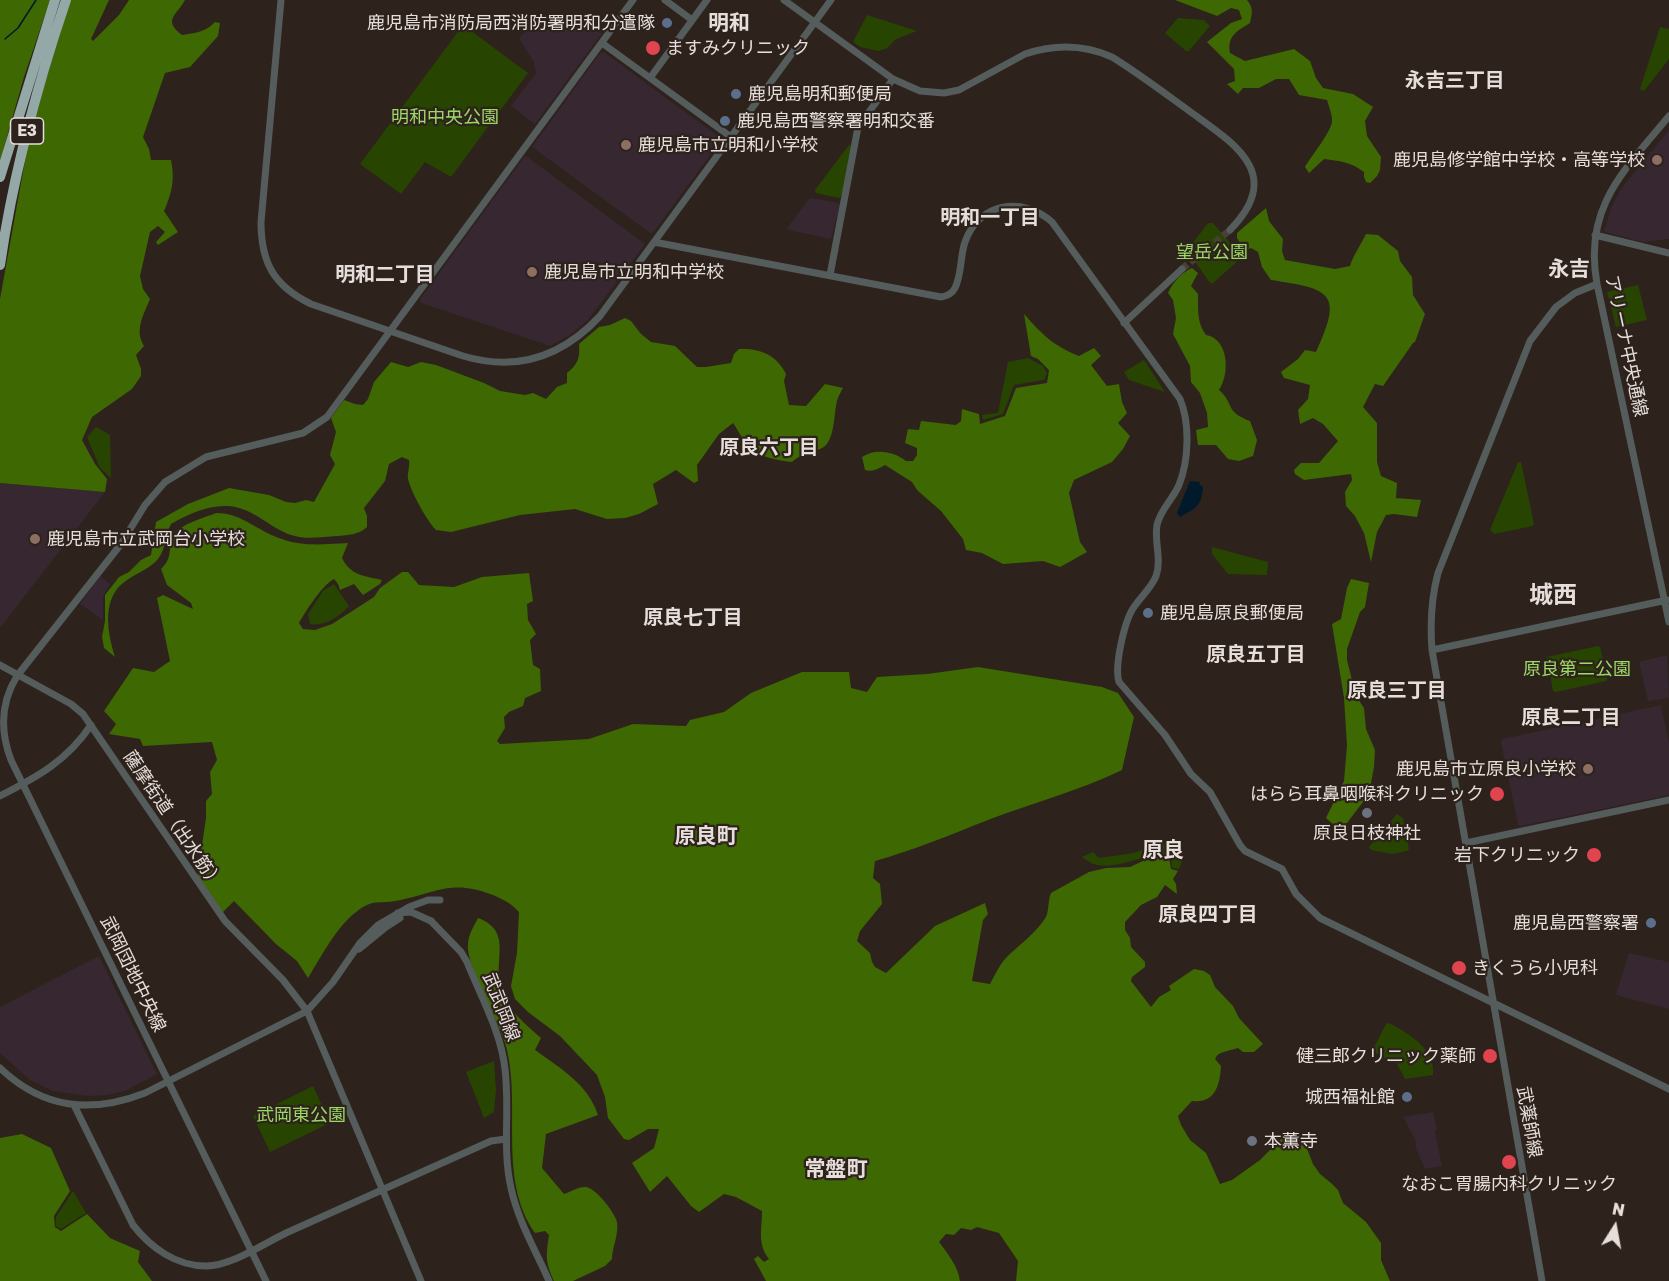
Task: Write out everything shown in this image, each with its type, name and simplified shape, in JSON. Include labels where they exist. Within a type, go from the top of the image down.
[{"type":"highway","name":"E3","points":[[0,177],[55,0]]},
{"type":"highway","name":"E3","points":[[0,265],[28,128],[66,0]]},
{"type":"street","points":[[281,0],[261,222],[261,240],[266,259],[279,282],[290,293],[325,310],[477,360],[513,362],[545,355],[576,339],[600,316],[831,0]]},
{"type":"street","name":"武岡団地中央線","points":[[266,1281],[8,753],[3,726],[4,704],[17,676],[121,544],[145,505],[165,482],[206,457],[303,433],[327,417],[633,0]]},
{"type":"street","points":[[665,0],[692,20]]},
{"type":"street","points":[[650,78],[707,0]]},
{"type":"street","points":[[784,0],[893,79],[920,91],[944,93],[959,90],[1036,50],[1068,46],[1104,53],[1139,75],[1230,141],[1243,153],[1252,173],[1253,194],[1245,214],[1230,230]]},
{"type":"street","points":[[602,43],[731,137]]},
{"type":"street","points":[[830,275],[858,127],[893,79]]},
{"type":"street","name":"アリーナ中央通線","points":[[1669,117],[1610,190],[1601,210],[1595,235],[1593,259],[1667,600],[1669,621]]},
{"type":"street","points":[[654,242],[946,297],[954,290],[966,239],[974,225],[996,209],[1020,206],[1037,211],[1052,222],[1180,399],[1187,419],[1188,433],[1179,485],[1157,526],[1158,560],[1155,578],[1131,611],[1117,671],[1119,681],[1165,735],[1191,774],[1210,792],[1245,851],[1282,870],[1296,894],[1320,918],[1669,1089]]},
{"type":"street","points":[[1595,235],[1669,253]]},
{"type":"street","points":[[1124,323],[1182,269]]},
{"type":"street","name":"武薬師線","points":[[1542,1281],[1432,650],[1432,604],[1438,573],[1527,348],[1556,307],[1575,293],[1597,284]]},
{"type":"street","points":[[1432,650],[1667,600]]},
{"type":"street","name":"薩摩街道（出水筋）","points":[[0,665],[71,704],[83,714],[225,921],[288,986],[307,1011],[421,1281]]},
{"type":"street","points":[[0,796],[55,765],[70,752],[91,725]]},
{"type":"street","points":[[1466,843],[1669,800]]},
{"type":"street","points":[[0,1068],[29,1090],[58,1102],[95,1106],[127,1100],[307,1011],[333,982],[360,943],[378,925],[399,916],[409,907],[428,900],[440,900],[421,908]]},
{"type":"street","name":"武武岡線","points":[[399,916],[411,912],[430,921],[457,947],[467,962],[491,1018],[504,1059],[506,1150],[511,1190],[525,1230],[549,1281]]},
{"type":"street","points":[[74,1105],[133,1225],[150,1245],[179,1261],[206,1266],[227,1262],[382,1190],[506,1136]]},
{"type":"shaded area","points":[[535,15],[602,33],[535,124],[511,106],[536,73],[534,62],[519,39]]},
{"type":"shaded area","name":"鹿児島市立明和小学校","points":[[600,53],[605,53],[718,136],[719,143],[653,233],[532,147]]},
{"type":"shaded area","name":"鹿児島修学館中学校・高等学校","points":[[1669,130],[1669,239],[1643,242],[1605,232],[1603,228],[1605,228],[1611,208],[1621,189]]},
{"type":"shaded area","name":"鹿児島市立明和中学校","points":[[526,156],[645,244],[588,320],[570,335],[550,346],[421,303],[420,299]]},
{"type":"shaded area","points":[[812,198],[840,205],[831,239],[787,228]]},
{"type":"shaded area","name":"鹿児島市立武岡台小学校","points":[[0,483],[105,492],[0,628]]},
{"type":"shaded area","points":[[100,576],[110,584],[103,596],[103,620],[80,604]]},
{"type":"shaded area","points":[[1667,655],[1669,698],[1648,701],[1639,662]]},
{"type":"shaded area","name":"鹿児島市立原良小学校","points":[[1661,705],[1669,743],[1669,795],[1518,825],[1501,742],[1503,739]]},
{"type":"shaded area","points":[[1629,953],[1669,962],[1669,1009],[1616,995]]},
{"type":"shaded area","points":[[99,956],[157,1074],[125,1091],[107,1095],[89,1096],[53,1091],[30,1080],[0,1053],[0,1007]]},
{"type":"shaded area","points":[[1433,1112],[1442,1166],[1425,1169],[1416,1149],[1416,1141],[1403,1117]]},
{"type":"green space","points":[[0,0],[50,0],[24,77],[0,161]]},
{"type":"green space","points":[[70,0],[109,0],[91,39],[93,41],[119,15],[129,0],[185,0],[172,21],[176,30],[182,35],[204,30],[215,22],[220,23],[218,36],[190,67],[165,73],[143,137],[151,160],[171,160],[172,186],[164,211],[178,232],[158,245],[156,242],[165,232],[158,226],[150,232],[140,276],[143,289],[150,299],[140,328],[144,346],[136,355],[141,376],[132,389],[92,417],[82,440],[95,464],[107,479],[105,492],[0,483],[0,299],[30,133]]},
{"type":"green space","points":[[1175,0],[1247,0],[1252,8],[1250,23],[1232,38],[1230,53],[1245,61],[1294,49],[1310,61],[1316,78],[1323,88],[1353,94],[1373,107],[1365,121],[1367,136],[1381,157],[1377,176],[1370,183],[1366,182],[1364,172],[1354,166],[1345,162],[1324,159],[1309,173],[1305,167],[1325,136],[1332,120],[1327,100],[1299,95],[1289,79],[1276,79],[1259,88],[1243,88],[1238,94],[1227,84],[1235,81],[1234,69],[1207,42],[1231,23],[1242,19],[1239,10],[1231,8],[1217,16]]},
{"type":"green space","points":[[867,15],[917,31],[896,39],[887,48],[879,51],[860,47],[853,42]]},
{"type":"green space","points":[[1178,18],[1204,20],[1210,26],[1189,51],[1165,33]]},
{"type":"green space","name":"明和中央公園","points":[[463,25],[528,73],[451,177],[425,162],[401,194],[360,164]]},
{"type":"green space","points":[[1660,27],[1669,29],[1669,59],[1644,91],[1640,89]]},
{"type":"green space","points":[[849,145],[851,146],[842,195],[839,198],[816,193],[815,190]]},
{"type":"green space","points":[[1266,208],[1269,221],[1283,239],[1282,251],[1285,260],[1335,269],[1350,266],[1366,234],[1378,235],[1398,251],[1400,261],[1412,277],[1413,295],[1425,314],[1415,342],[1383,386],[1375,384],[1363,407],[1377,423],[1377,462],[1381,476],[1397,483],[1396,498],[1421,500],[1417,517],[1386,515],[1377,532],[1371,562],[1364,533],[1355,516],[1346,506],[1345,492],[1352,480],[1351,474],[1304,480],[1295,474],[1294,470],[1301,463],[1319,463],[1338,441],[1323,424],[1313,418],[1300,424],[1298,410],[1308,399],[1310,385],[1284,378],[1281,372],[1298,359],[1305,350],[1316,352],[1325,332],[1330,305],[1319,291],[1271,280],[1262,267],[1258,252],[1251,248],[1245,251],[1237,238],[1237,233]]},
{"type":"green space","name":"望岳公園","points":[[1208,223],[1213,223],[1241,256],[1213,283],[1210,283],[1189,253],[1189,248]]},
{"type":"green space","points":[[1192,268],[1198,273],[1191,286],[1198,294],[1201,326],[1206,335],[1219,343],[1225,358],[1225,375],[1219,390],[1236,414],[1250,421],[1257,440],[1253,456],[1239,461],[1228,459],[1216,445],[1198,445],[1196,430],[1208,427],[1207,413],[1200,393],[1191,382],[1190,366],[1173,334],[1176,318],[1173,300],[1168,293],[1178,278]]},
{"type":"green space","points":[[1638,285],[1647,320],[1616,327],[1607,292]]},
{"type":"green space","points":[[1024,314],[1048,339],[1070,352],[1079,356],[1094,348],[1101,356],[1091,365],[1107,386],[1119,384],[1122,402],[1127,413],[1118,423],[1130,436],[1123,449],[1112,462],[1074,480],[1069,493],[1080,542],[1087,552],[1060,567],[1043,561],[1003,564],[982,553],[966,550],[963,539],[941,511],[917,490],[912,482],[885,465],[878,469],[865,470],[862,457],[873,452],[884,452],[906,461],[913,461],[917,455],[917,448],[905,443],[908,429],[919,430],[921,421],[956,425],[961,421],[962,409],[979,414],[980,424],[1005,416],[1016,388],[1047,383],[1049,370],[1038,359],[1031,356]]},
{"type":"green space","points":[[625,318],[631,321],[651,342],[675,346],[697,367],[731,363],[734,354],[739,349],[761,351],[773,357],[786,374],[784,381],[789,405],[806,406],[825,384],[843,388],[837,399],[831,437],[822,448],[792,462],[777,460],[752,450],[733,423],[719,434],[697,465],[698,481],[694,483],[676,470],[653,484],[658,504],[625,518],[607,519],[575,509],[520,515],[451,532],[436,530],[424,513],[410,485],[409,460],[402,457],[389,464],[385,481],[364,508],[367,527],[353,534],[314,538],[297,537],[237,507],[221,506],[206,509],[171,524],[163,551],[158,559],[119,587],[113,596],[108,615],[108,626],[115,657],[104,648],[102,637],[105,621],[105,595],[119,577],[151,555],[156,522],[188,504],[229,488],[269,495],[286,502],[295,503],[306,500],[314,502],[335,464],[330,455],[336,432],[331,418],[344,400],[363,405],[368,399],[374,382],[391,362],[408,367],[421,362],[436,365],[500,391],[525,395],[533,393],[546,399],[557,387],[567,383],[567,373],[578,360],[579,344],[599,327]]},
{"type":"green space","points":[[1028,358],[1043,366],[1047,373],[1044,380],[1014,385],[1003,414],[983,420],[982,415],[998,413],[1008,362]]},
{"type":"green space","points":[[1144,360],[1165,392],[1129,380],[1124,372]]},
{"type":"green space","points":[[96,427],[110,435],[111,478],[100,468],[87,437]]},
{"type":"green space","points":[[1518,462],[1521,462],[1534,524],[1494,534],[1490,530]]},
{"type":"green space","points":[[216,513],[242,519],[273,536],[290,542],[348,543],[342,558],[345,564],[358,574],[382,580],[380,584],[363,595],[354,584],[340,590],[334,579],[320,592],[305,612],[299,623],[303,629],[315,630],[332,624],[374,597],[380,588],[402,572],[408,572],[419,585],[454,587],[482,577],[529,573],[533,601],[527,604],[528,620],[536,634],[530,640],[533,665],[540,669],[541,691],[525,698],[523,706],[509,712],[504,717],[505,728],[497,741],[500,744],[589,739],[633,724],[686,726],[690,720],[724,712],[751,693],[802,672],[849,672],[851,688],[867,692],[877,677],[927,674],[978,667],[1102,687],[1118,693],[1134,717],[1122,770],[1072,791],[875,861],[873,878],[880,884],[882,904],[860,931],[857,941],[870,953],[875,967],[886,973],[935,926],[985,903],[988,914],[983,920],[972,981],[990,984],[1004,960],[1044,920],[1051,893],[1089,872],[1106,868],[1130,867],[1154,856],[1169,856],[1171,869],[1178,871],[1173,879],[1177,894],[1165,885],[1157,897],[1141,905],[1125,922],[1125,930],[1130,938],[1131,947],[1145,962],[1145,967],[1132,977],[1131,981],[1151,1007],[1159,997],[1171,990],[1169,986],[1194,969],[1204,971],[1210,975],[1215,987],[1233,1006],[1239,1018],[1263,1044],[1254,1052],[1243,1052],[1238,1048],[1217,1056],[1215,1059],[1221,1066],[1215,1092],[1206,1099],[1192,1101],[1178,1116],[1181,1125],[1190,1140],[1206,1153],[1220,1184],[1232,1180],[1260,1160],[1283,1137],[1293,1134],[1302,1136],[1313,1164],[1320,1174],[1338,1190],[1343,1203],[1366,1222],[1381,1243],[1381,1260],[1390,1281],[1016,1281],[1018,1261],[999,1233],[977,1227],[971,1230],[961,1228],[954,1235],[946,1234],[939,1242],[955,1265],[960,1281],[766,1281],[754,1259],[758,1256],[764,1262],[769,1259],[762,1242],[762,1211],[736,1197],[724,1194],[699,1212],[691,1206],[667,1176],[650,1192],[632,1163],[654,1148],[659,1129],[648,1129],[629,1140],[624,1139],[608,1118],[605,1097],[597,1075],[560,1036],[515,999],[511,986],[517,953],[519,912],[510,904],[478,890],[454,888],[370,904],[360,909],[344,923],[308,978],[297,961],[276,944],[234,901],[222,913],[197,879],[206,818],[206,801],[212,794],[210,772],[217,760],[212,742],[143,746],[140,739],[109,734],[116,724],[104,711],[133,668],[154,672],[170,661],[157,598],[163,595],[193,609],[191,603],[167,585],[161,569],[168,560],[174,535],[188,524]]},
{"type":"green space","points":[[1212,547],[1268,562],[1267,575],[1228,574],[1212,554]]},
{"type":"green space","points":[[1351,579],[1369,583],[1365,607],[1360,612],[1347,649],[1347,660],[1356,696],[1364,708],[1366,729],[1375,750],[1374,767],[1369,794],[1347,823],[1336,827],[1326,818],[1344,781],[1347,745],[1344,698],[1332,624],[1341,619]]},
{"type":"green space","points":[[334,584],[349,606],[332,620],[321,624],[310,624],[308,614],[323,591]]},
{"type":"green space","name":"原良第二公園","points":[[1598,646],[1606,681],[1553,691],[1547,657]]},
{"type":"green space","points":[[1397,814],[1403,818],[1409,849],[1392,854],[1371,850],[1369,847]]},
{"type":"green space","points":[[1159,843],[1171,844],[1180,851],[1182,862],[1179,869],[1172,868],[1171,857],[1163,855],[1104,866],[1082,857],[1093,852],[1099,858],[1134,853]]},
{"type":"green space","points":[[478,918],[496,931],[500,949],[499,980],[502,991],[513,1011],[541,1038],[535,1050],[563,1070],[580,1086],[598,1115],[546,1134],[542,1168],[564,1194],[578,1188],[590,1188],[609,1207],[617,1222],[612,1259],[605,1266],[573,1281],[554,1281],[547,1258],[549,1235],[545,1231],[535,1233],[524,1212],[517,1189],[513,1166],[512,1093],[506,1046],[468,953],[469,937]]},
{"type":"green space","points":[[1389,1023],[1412,1037],[1425,1050],[1433,1066],[1433,1075],[1405,1079],[1397,1064],[1374,1052],[1373,1049],[1386,1024]]},
{"type":"green space","points":[[494,1061],[496,1090],[494,1112],[484,1118],[466,1072]]},
{"type":"green space","name":"武岡東公園","points":[[313,1086],[330,1123],[270,1152],[253,1116]]},
{"type":"green space","points":[[22,1134],[51,1148],[70,1191],[54,1216],[55,1227],[61,1231],[87,1214],[110,1238],[140,1251],[138,1262],[152,1281],[0,1281],[0,1138]]},
{"type":"green space","points":[[73,1191],[86,1213],[61,1229],[56,1226],[56,1217]]},
{"type":"water","points":[[1190,481],[1200,482],[1199,484],[1203,487],[1201,499],[1194,508],[1180,517],[1177,513]]},
{"type":"waterway","points":[[5,39],[18,28],[36,0]]},
{"type":"tunnel","points":[[1182,269],[1230,230]]},
{"type":"place","name":"鹿児島市消防局西消防署明和分遣隊","points":[[667,23]]},
{"type":"place","name":"ますみクリニック","points":[[653,48]]},
{"type":"place","name":"鹿児島明和郵便局","points":[[736,94]]},
{"type":"place","name":"鹿児島西警察署明和交番","points":[[725,121]]},
{"type":"place","name":"鹿児島市立明和小学校","points":[[626,145]]},
{"type":"place","name":"鹿児島修学館中学校・高等学校","points":[[1657,160]]},
{"type":"place","name":"鹿児島市立明和中学校","points":[[532,272]]},
{"type":"place","name":"鹿児島市立武岡台小学校","points":[[35,539]]},
{"type":"place","name":"鹿児島原良郵便局","points":[[1148,613]]},
{"type":"place","name":"鹿児島市立原良小学校","points":[[1588,769]]},
{"type":"place","name":"はらら耳鼻咽喉科クリニック","points":[[1497,794]]},
{"type":"place","name":"原良日枝神社","points":[[1367,813]]},
{"type":"place","name":"岩下クリニック","points":[[1594,855]]},
{"type":"place","name":"鹿児島西警察署","points":[[1651,923]]},
{"type":"place","name":"きくうら小児科","points":[[1459,968]]},
{"type":"place","name":"健三郎クリニック薬師","points":[[1490,1056]]},
{"type":"place","name":"城西福祉館","points":[[1407,1097]]},
{"type":"place","name":"本薫寺","points":[[1252,1141]]},
{"type":"place","name":"なおこ胃腸内科クリニック","points":[[1509,1162]]},
{"type":"district","name":"明和","points":[[729,23]]},
{"type":"district","name":"永吉三丁目","points":[[1455,81]]},
{"type":"district","name":"明和一丁目","points":[[990,218]]},
{"type":"district","name":"永吉","points":[[1569,269]]},
{"type":"district","name":"明和二丁目","points":[[385,275]]},
{"type":"district","name":"原良六丁目","points":[[769,448]]},
{"type":"district","name":"城西","points":[[1553,595]]},
{"type":"district","name":"原良七丁目","points":[[693,618]]},
{"type":"district","name":"原良五丁目","points":[[1256,655]]},
{"type":"district","name":"原良三丁目","points":[[1397,691]]},
{"type":"district","name":"原良二丁目","points":[[1571,718]]},
{"type":"district","name":"原良町","points":[[706,836]]},
{"type":"district","name":"原良","points":[[1163,850]]},
{"type":"district","name":"原良四丁目","points":[[1208,915]]},
{"type":"district","name":"常盤町","points":[[836,1169]]}]
